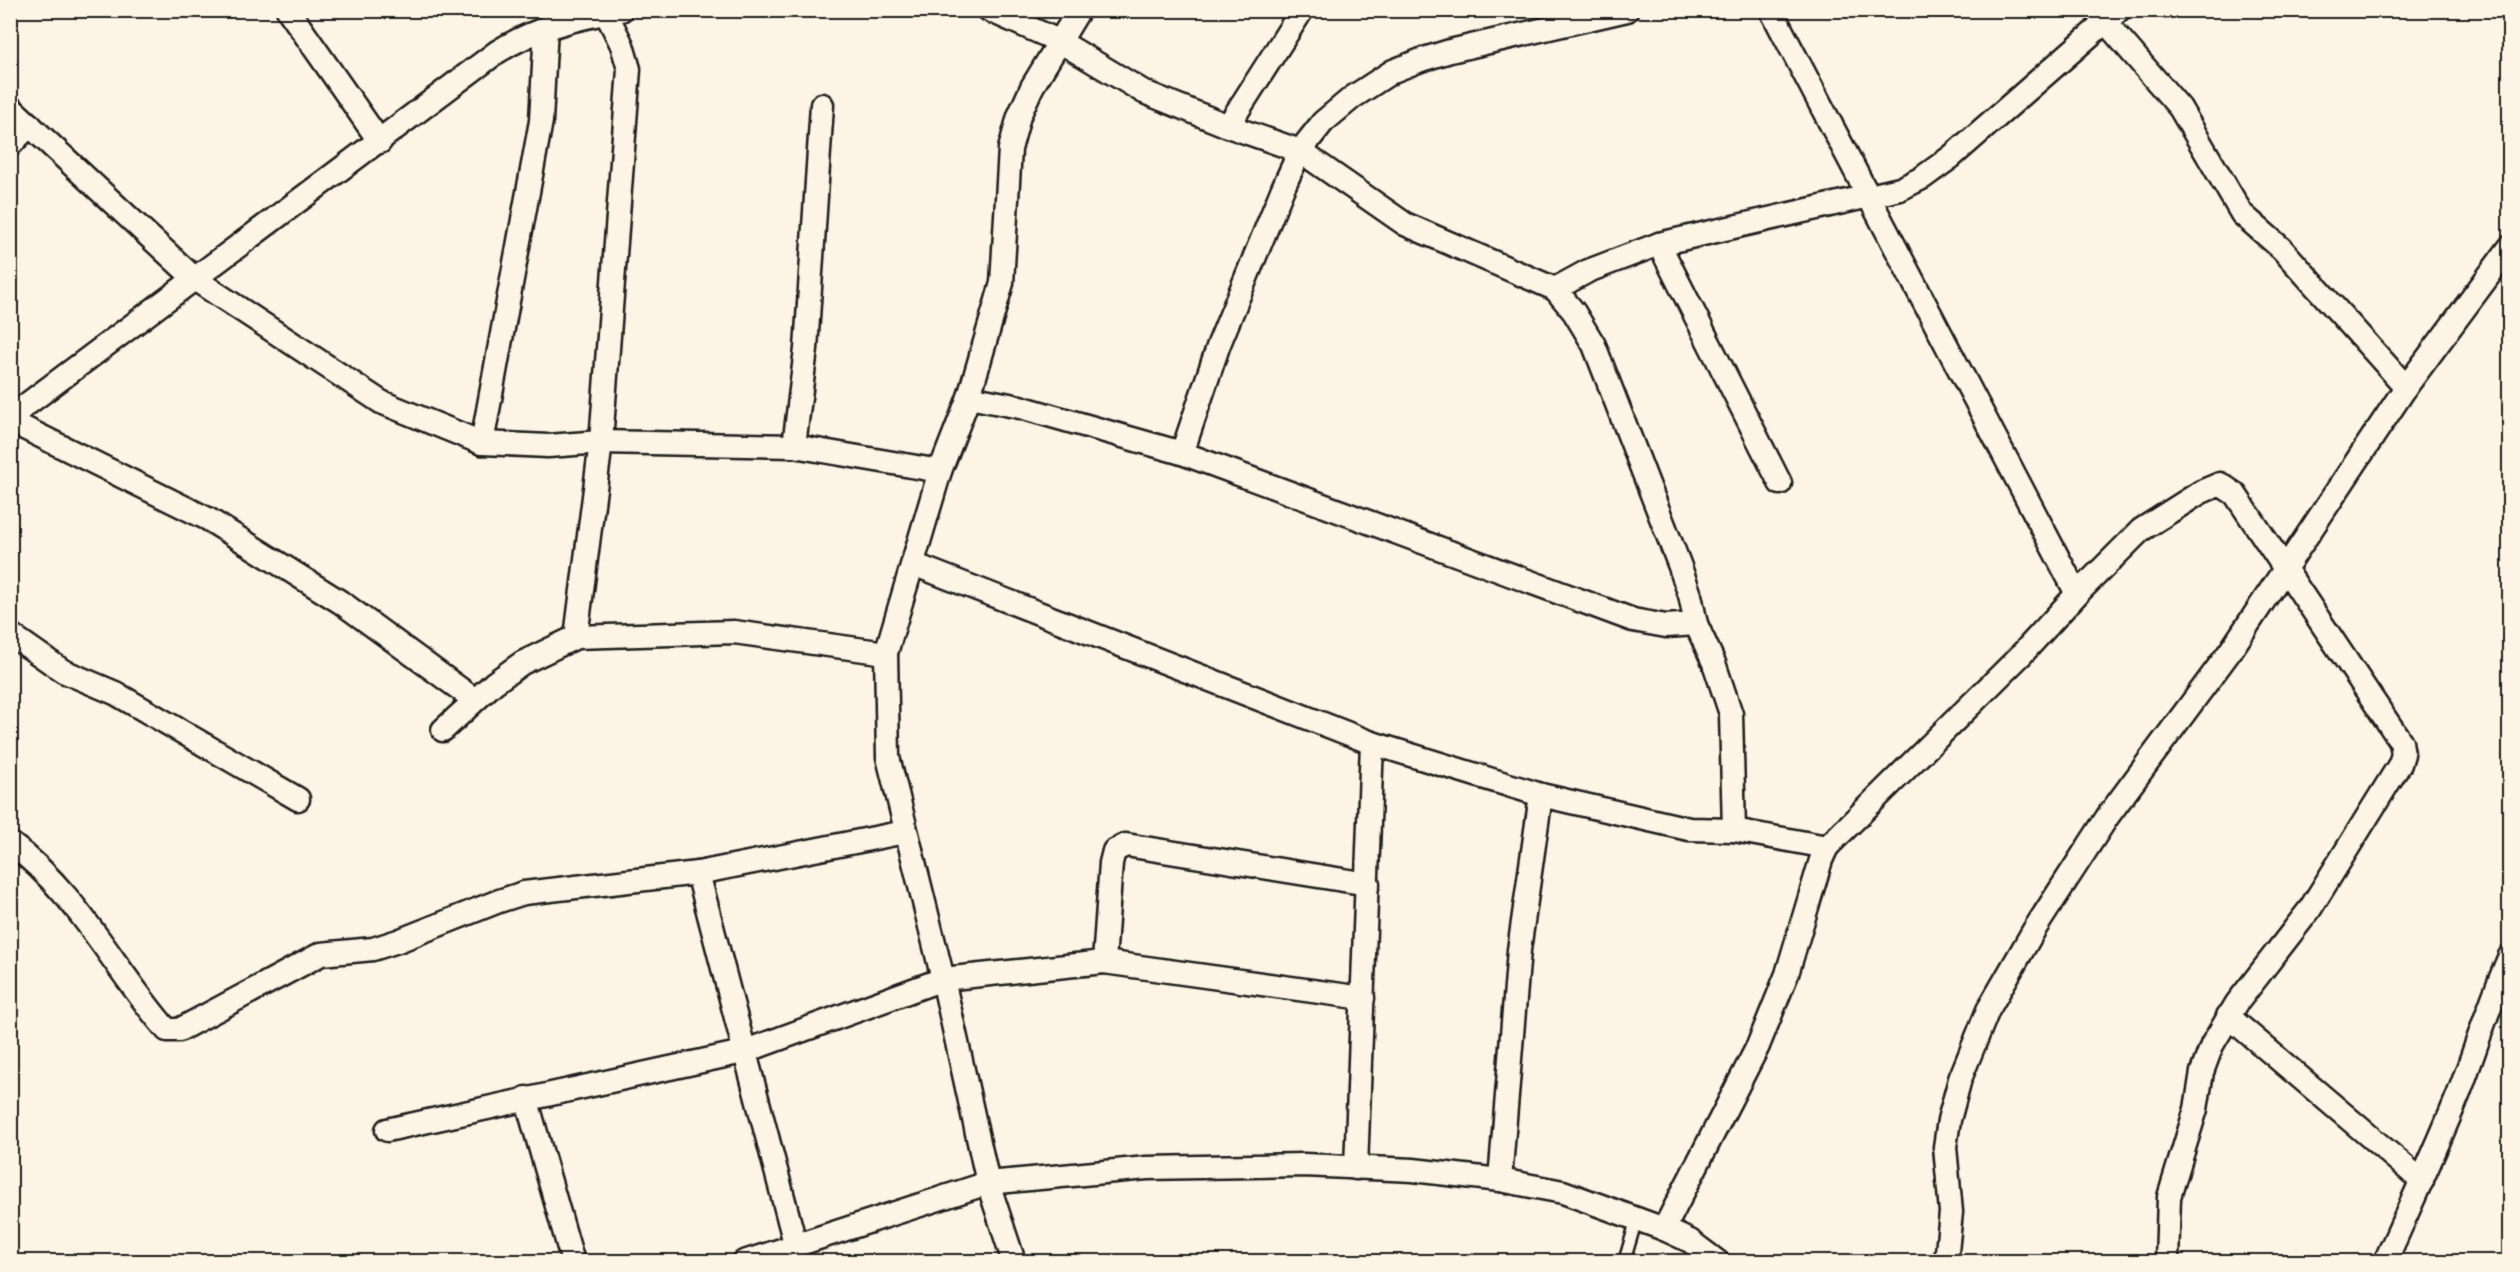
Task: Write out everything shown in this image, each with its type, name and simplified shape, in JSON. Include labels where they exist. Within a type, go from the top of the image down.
[{"type":"street","points":[[288,10],[380,142]]},
{"type":"street","points":[[989,10],[1059,41],[1144,92],[1228,126],[1300,151],[1406,224],[1555,289],[1574,312],[1594,345],[1679,564],[1690,595],[1696,624],[1714,663],[1731,714],[1734,831]]},
{"type":"street","points":[[1014,1262],[988,1183],[943,979],[888,757],[886,653],[939,471],[969,397],[1002,283],[1010,148],[1019,116],[1032,87],[1079,10]]},
{"type":"street","points":[[1228,126],[1302,10]]},
{"type":"street","points":[[1182,453],[1219,344],[1300,151],[1323,122],[1353,97],[1393,70],[1450,51],[1627,10]]},
{"type":"street","points":[[1771,10],[2077,594]]},
{"type":"street","points":[[10,417],[196,280],[497,52],[522,37],[546,27],[614,12],[629,69],[601,442],[576,637]]},
{"type":"street","points":[[1555,289],[1588,271],[1659,244],[1900,189],[1922,178],[1951,157],[2107,14],[2180,108],[2242,213],[2282,249],[2406,387]]},
{"type":"street","points":[[482,443],[541,121],[546,27]]},
{"type":"street","points":[[794,446],[807,349],[822,105]]},
{"type":"street","points":[[10,107],[196,280],[381,402],[482,443],[548,446],[601,442],[794,446],[939,471]]},
{"type":"street","points":[[10,144],[30,125]]},
{"type":"street","points":[[1659,244],[1780,483]]},
{"type":"street","points":[[1946,1262],[1951,1212],[1945,1147],[1948,1120],[1960,1079],[1988,1010],[2034,930],[2108,816],[2231,650],[2406,387],[2510,248]]},
{"type":"street","points":[[969,397],[1020,406],[1182,453],[1633,620],[1666,626],[1696,624]]},
{"type":"street","points":[[10,421],[208,519],[342,603],[476,700]]},
{"type":"street","points":[[1664,1229],[1758,1046],[1787,974],[1821,860],[1827,847],[2020,656],[2077,594],[2141,530],[2201,492],[2220,484],[2235,494],[2286,569],[2401,742],[2403,754],[2400,764],[2310,909],[2228,1016],[2212,1045],[2202,1072],[2196,1109],[2174,1175],[2168,1215],[2167,1262]]},
{"type":"street","points":[[913,564],[1372,743],[1541,795],[1689,830],[1734,831],[1827,847]]},
{"type":"street","points":[[443,730],[494,683],[522,663],[576,637],[734,632],[886,653]]},
{"type":"street","points":[[10,634],[63,671],[115,693],[298,799]]},
{"type":"street","points":[[1356,1168],[1372,743]]},
{"type":"street","points":[[1500,1180],[1519,950],[1541,795]]},
{"type":"street","points":[[10,843],[46,873],[81,913],[167,1030],[178,1030],[321,954],[373,949],[398,942],[524,893],[698,873],[905,832]]},
{"type":"street","points":[[1104,962],[1111,863],[1114,851],[1126,845],[1368,884]]},
{"type":"street","points":[[698,873],[743,1052],[796,1246]]},
{"type":"street","points":[[2385,1262],[2460,1091],[2490,1000],[2510,956]]},
{"type":"street","points":[[387,1130],[743,1052],[943,979],[1104,962],[1363,998]]},
{"type":"street","points":[[2228,1016],[2422,1181]]},
{"type":"street","points":[[526,1098],[573,1262]]},
{"type":"street","points":[[755,1260],[988,1183],[1147,1168],[1304,1165],[1413,1170],[1500,1180],[1563,1192],[1637,1217],[1664,1229],[1690,1241],[1718,1262]]},
{"type":"lane","points":[[1624,1262],[1637,1217]]}]
